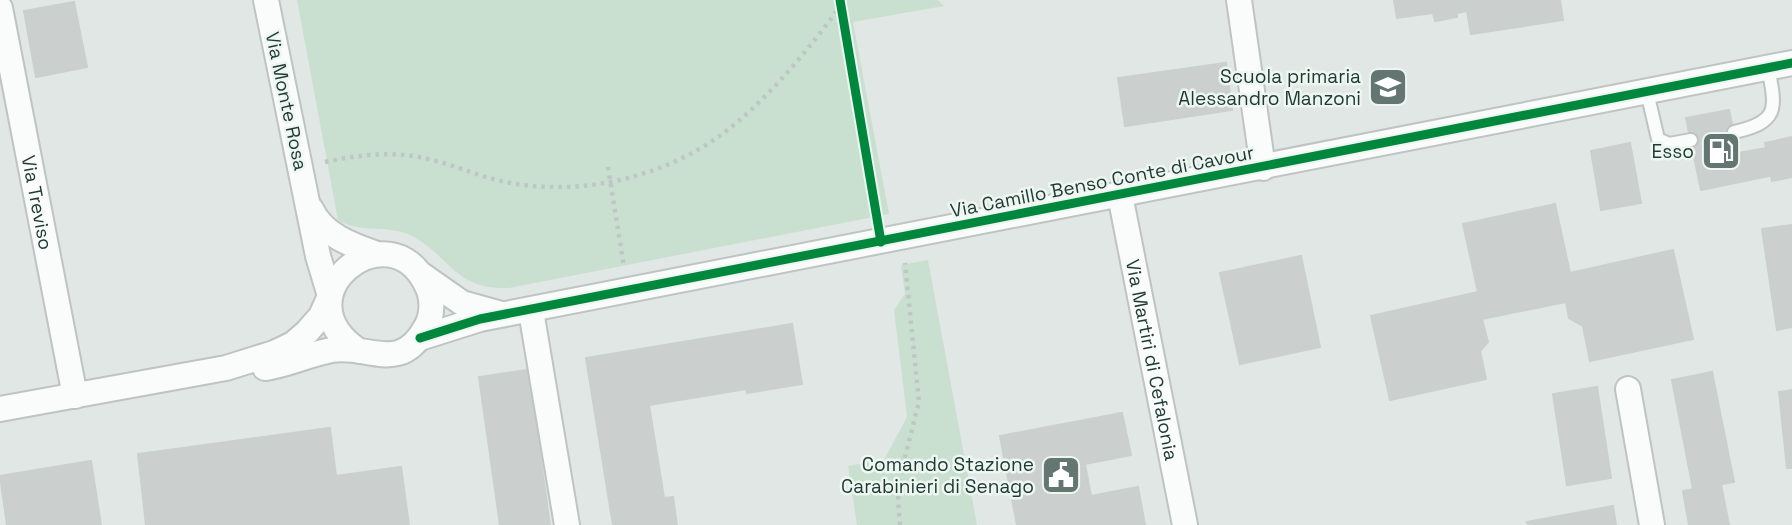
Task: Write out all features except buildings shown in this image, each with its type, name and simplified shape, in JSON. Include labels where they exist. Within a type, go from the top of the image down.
[{"type":"street","name":"Via Monte Rosa","points":[[266,0],[320,264],[330,296]]},
{"type":"street","points":[[1239,0],[1263,168]]},
{"type":"street","name":"Via Treviso","points":[[0,8],[75,396]]},
{"type":"street","name":"Via Camillo Benso Conte di Cavour","points":[[420,338],[442,329],[505,315],[1792,63]]},
{"type":"street","name":"Via Martiri di Cefalonia","points":[[1120,195],[1185,525]]},
{"type":"street","points":[[226,368],[281,366],[332,350],[359,351],[375,356],[392,354],[407,348],[420,338],[429,323],[432,306],[429,289],[422,275],[409,263],[353,245],[327,230],[308,202]]},
{"type":"street","points":[[0,409],[226,368],[274,353],[293,344],[321,316],[336,281],[346,267],[360,258],[377,254]]},
{"type":"street","name":"Via Camillo Benso Conte di Cavour","points":[[422,275],[462,303],[505,315]]},
{"type":"street","points":[[330,296],[330,312],[335,329],[345,342],[359,351]]},
{"type":"street","points":[[531,311],[567,525]]},
{"type":"street","points":[[1628,389],[1651,525]]},
{"type":"lane","points":[[1734,132],[1757,126],[1771,114],[1774,101],[1768,67]]},
{"type":"lane","points":[[1647,92],[1658,139],[1672,144],[1691,140]]},
{"type":"path","points":[[300,168],[359,155],[385,153],[436,161],[526,186],[611,181],[668,164],[726,131],[807,50],[840,3]]},
{"type":"path","points":[[840,3],[881,242]]},
{"type":"path","points":[[608,167],[628,292]]},
{"type":"path","points":[[900,525],[898,499],[901,474],[919,402],[905,265],[908,236]]},
{"type":"green space","points":[[297,0],[938,0],[944,6],[853,22],[889,214],[509,288],[476,284],[464,278],[425,244],[403,232],[356,227],[338,220]]},
{"type":"green space","points":[[928,260],[977,525],[857,525],[848,466],[884,460],[907,417],[894,310],[905,294],[901,265]]},
{"type":"cycle path","points":[[840,0],[881,242]]},
{"type":"cycle path","points":[[420,338],[480,319],[1792,63]]},
{"type":"place","name":"Scuola primaria Alessandro Manzoni","points":[[1388,87]]},
{"type":"place","name":"Esso","points":[[1721,151]]},
{"type":"place","name":"Comando Stazione Carabinieri di Senago","points":[[1061,475]]}]
